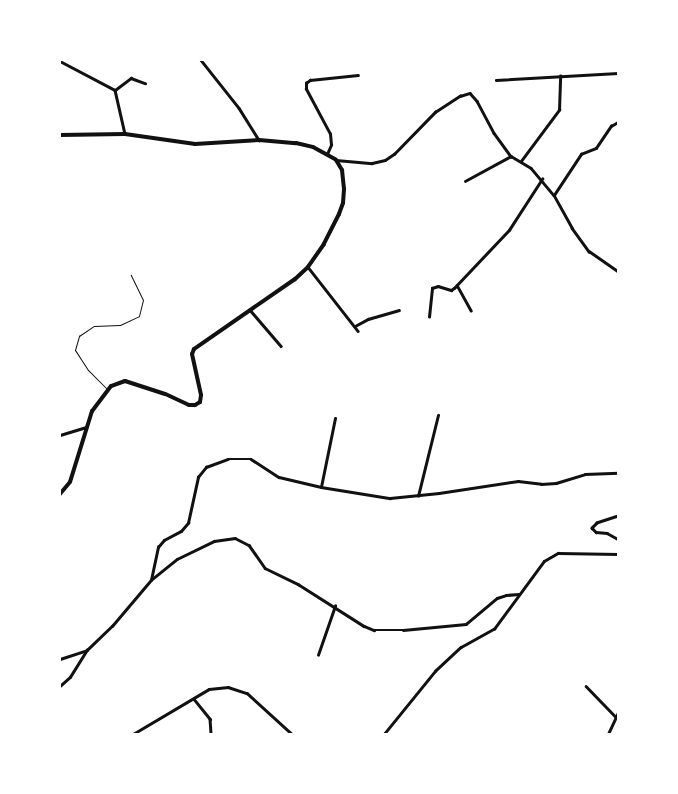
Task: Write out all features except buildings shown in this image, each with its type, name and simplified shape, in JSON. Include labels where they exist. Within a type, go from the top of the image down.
[{"type":"main road","points":[[60,135],[125,134],[195,144],[259,140],[296,143],[327,154],[336,160],[342,176],[343,203],[324,244],[308,268],[251,311],[194,349],[195,372],[201,395],[200,402],[195,405],[134,383],[116,383],[107,390],[92,411],[70,482],[60,494]]},
{"type":"street","points":[[201,60],[239,108],[259,140]]},
{"type":"street","points":[[60,61],[115,90],[125,134]]},
{"type":"street","points":[[496,80],[618,73]]},
{"type":"street","points":[[327,154],[331,145],[330,134],[306,89],[306,83],[310,80],[358,74]]},
{"type":"street","points":[[522,162],[559,110],[560,76]]},
{"type":"street","points":[[115,90],[131,78],[145,84]]},
{"type":"street","points":[[336,160],[372,163],[385,160],[394,154],[435,112],[460,96],[470,93],[477,101],[494,133],[511,156],[522,162],[542,179],[554,195],[572,228],[589,251],[618,271]]},
{"type":"street","points":[[554,195],[581,154],[596,148],[611,126],[618,122]]},
{"type":"street","points":[[465,181],[511,156]]},
{"type":"street","points":[[430,317],[432,288],[438,286],[451,290],[457,285],[510,230],[542,179]]},
{"type":"street","points":[[308,268],[358,331]]},
{"type":"street","points":[[457,285],[471,310]]},
{"type":"street","points":[[355,326],[368,319],[399,310]]},
{"type":"street","points":[[251,311],[281,346]]},
{"type":"street","points":[[418,496],[438,415]]},
{"type":"street","points":[[321,487],[335,418]]},
{"type":"street","points":[[60,435],[88,426]]},
{"type":"street","points":[[151,580],[158,547],[164,540],[181,531],[188,523],[198,477],[206,467],[228,459],[251,459],[279,477],[373,496],[418,496],[518,481],[542,484],[556,483],[585,474],[618,473]]},
{"type":"street","points":[[618,516],[597,523],[592,528],[596,532],[608,533],[618,539]]},
{"type":"street","points":[[60,686],[70,677],[87,650],[112,626],[151,580],[177,558],[214,541],[235,538],[249,544],[265,568],[335,606],[369,628],[402,630],[466,624],[498,598],[519,594]]},
{"type":"street","points":[[384,734],[435,671],[461,647],[494,629],[544,561],[558,553],[618,554]]},
{"type":"street","points":[[318,655],[335,606]]},
{"type":"street","points":[[60,659],[87,650]]},
{"type":"street","points":[[586,686],[614,716]]},
{"type":"street","points":[[133,734],[209,689],[218,687],[238,689],[247,693],[292,734]]},
{"type":"street","points":[[194,698],[210,719],[211,734]]},
{"type":"street","points":[[608,734],[614,716],[618,713]]},
{"type":"lane","points":[[107,390],[88,370],[74,350],[79,336],[94,326],[120,325],[139,316],[143,300],[131,275]]}]
